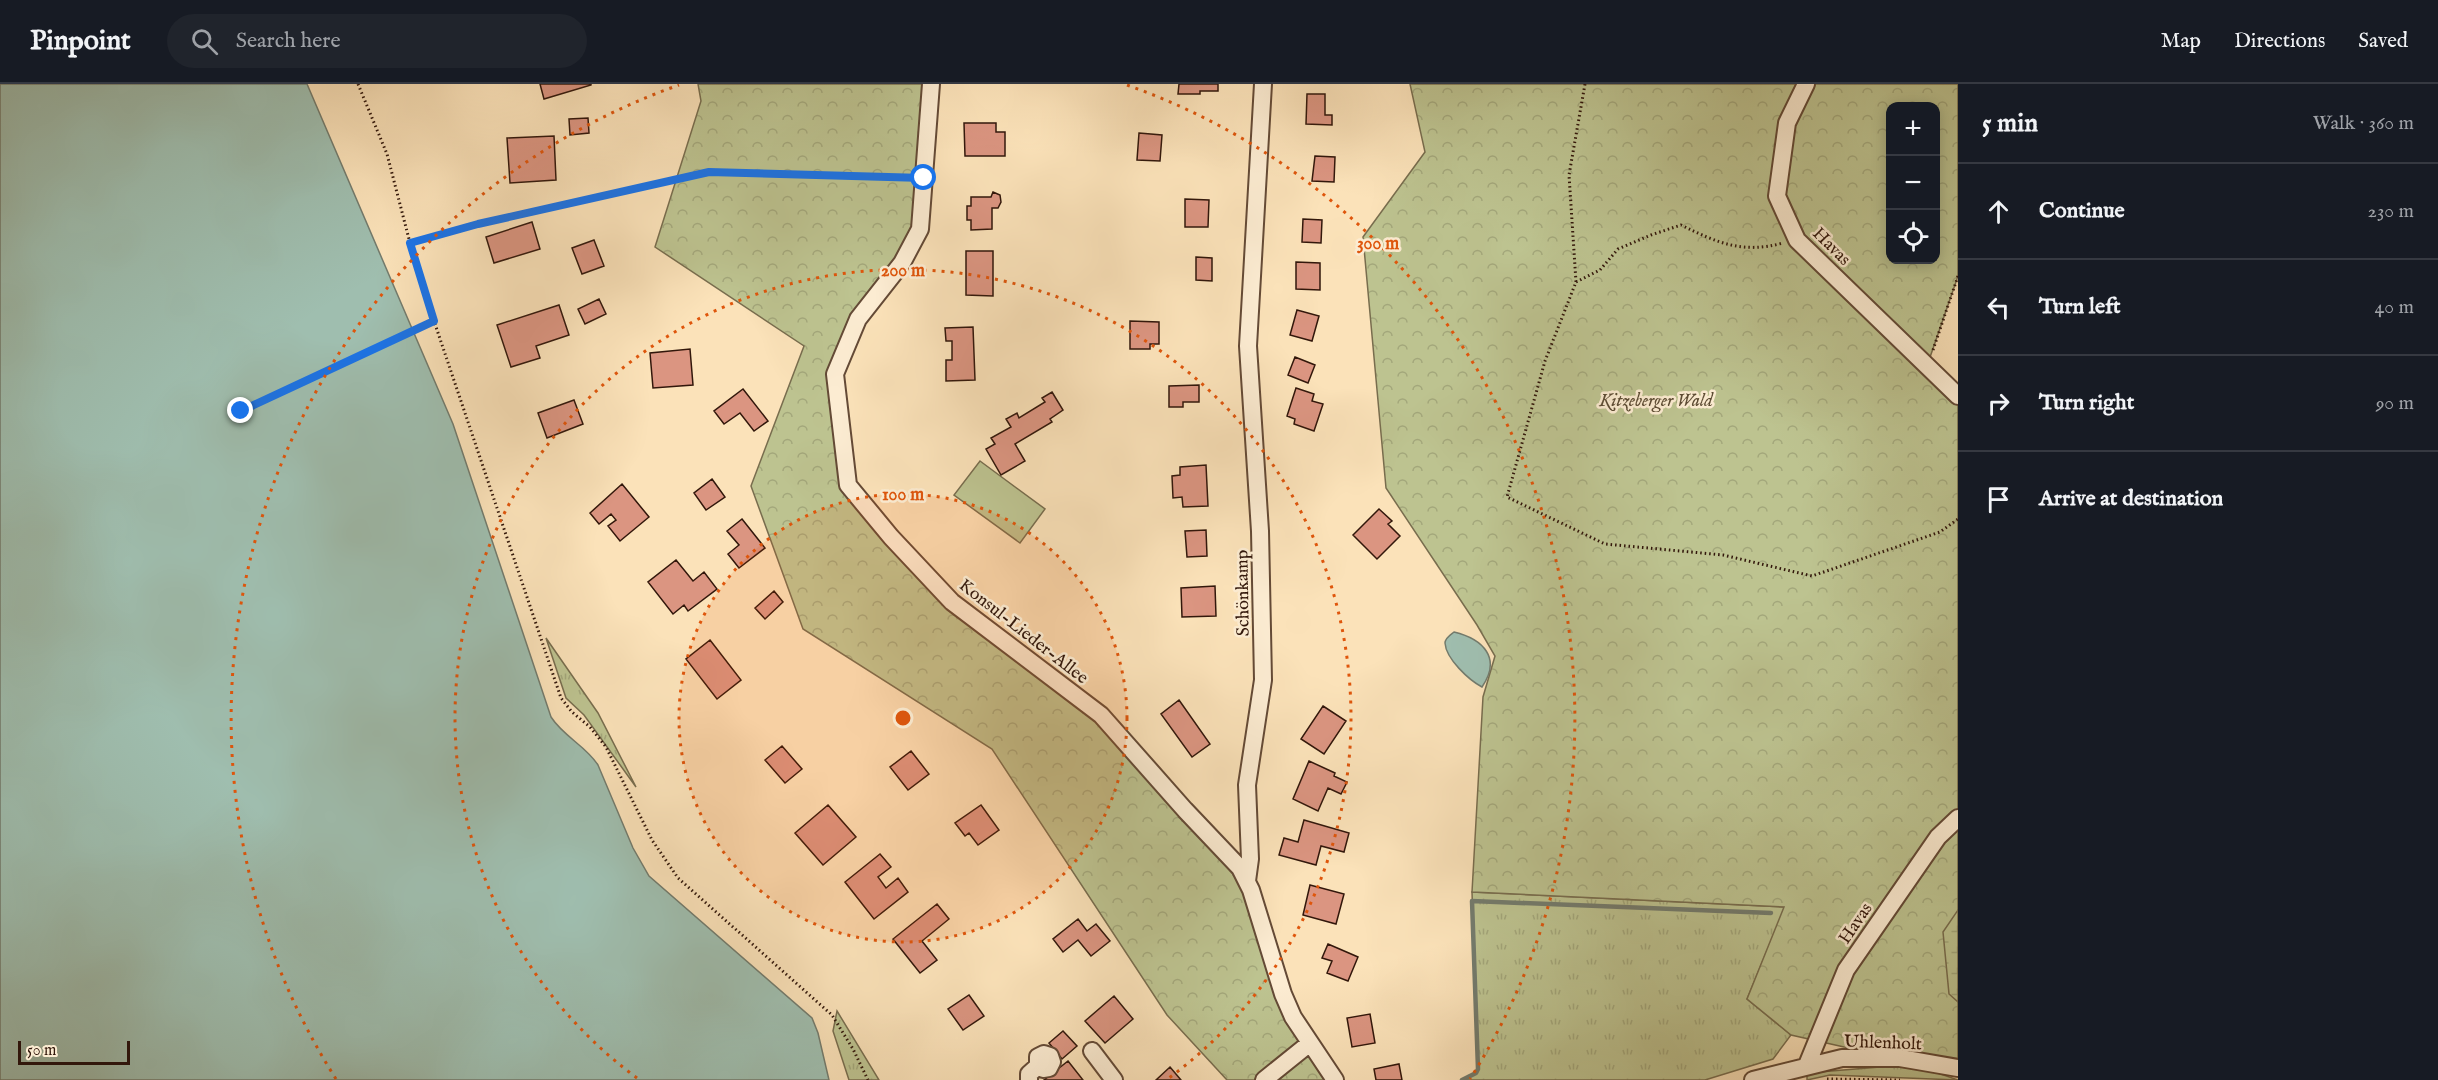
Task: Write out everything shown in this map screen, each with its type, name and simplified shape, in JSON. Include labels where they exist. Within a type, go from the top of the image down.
[{"type":"street","name":"Konsul-Lieder-Allee","points":[[931,84],[920,229],[903,263],[858,319],[835,374],[848,485],[891,537],[952,602],[1101,715],[1240,868],[1247,881]]},
{"type":"street","name":"Schönkamp","points":[[1263,84],[1248,346],[1260,531],[1263,680],[1247,785],[1250,859],[1247,881],[1283,994],[1293,1017],[1335,1080]]},
{"type":"street","name":"Havas","points":[[1806,84],[1787,123],[1777,196],[1797,240],[1958,396]]},
{"type":"street","name":"Havas","points":[[1807,1065],[1846,970],[1938,837],[1958,818]]},
{"type":"street","points":[[1264,1080],[1310,1043]]},
{"type":"street","points":[[1092,1051],[1114,1080]]},
{"type":"street","name":"Uhlenholt","points":[[1753,1080],[1842,1058],[1900,1058],[1958,1068]]},
{"type":"path","points":[[358,84],[387,154],[410,243],[434,321],[565,704],[590,727],[606,747],[652,840],[678,878],[832,1015],[853,1049],[868,1080]]},
{"type":"path","points":[[1585,84],[1569,175],[1576,282],[1545,361],[1507,497],[1605,544],[1723,555],[1812,576],[1940,532],[1958,519]]},
{"type":"path","points":[[410,243],[478,224],[709,172],[924,178]]},
{"type":"path","points":[[1576,282],[1600,270],[1618,249],[1681,225],[1726,245],[1743,248],[1769,247],[1797,240]]},
{"type":"path","points":[[1927,366],[1958,276]]},
{"type":"path","points":[[241,411],[434,321]]},
{"type":"path","points":[[1822,1080],[1856,1078],[1900,1080]]},
{"type":"green space","points":[[698,84],[926,84],[914,227],[832,374],[845,486],[948,610],[1097,719],[1242,884],[1275,986],[1330,1080],[1227,1080],[1167,1015],[992,749],[803,629],[751,486],[804,346],[655,247],[701,101]]},
{"type":"green space","name":"Kitzeberger Wald","points":[[1410,84],[1958,84],[1958,276],[1927,366],[1958,387],[1958,1062],[1901,1052],[1844,1047],[1791,1035],[1747,999],[1784,907],[1472,892],[1483,697],[1495,656],[1386,488],[1363,237],[1425,152]]},
{"type":"green space","points":[[980,461],[1045,509],[1020,543],[954,495]]},
{"type":"green space","points":[[546,638],[598,713],[636,787],[584,715],[566,698]]},
{"type":"green space","points":[[1472,892],[1785,907],[1747,999],[1791,1035],[1773,1059],[1705,1080],[1462,1080],[1476,1073],[1478,1069]]},
{"type":"green space","points":[[1958,910],[1958,1002],[1949,994],[1943,932]]},
{"type":"green space","points":[[837,1011],[879,1080],[849,1080],[833,1031]]},
{"type":"green space","points":[[1892,1066],[1932,1071],[1958,1080],[1830,1075],[1807,1080],[1807,1073]]},
{"type":"shaded area","points":[[0,84],[307,84],[453,424],[551,717],[598,765],[633,848],[649,876],[812,1018],[818,1033],[829,1080],[0,1080]]},
{"type":"shaded area","points":[[1454,632],[1473,639],[1486,651],[1490,659],[1490,667],[1488,677],[1482,687],[1465,674],[1449,656],[1445,641]]},
{"type":"building","points":[[540,84],[591,84],[591,85],[544,99]]},
{"type":"building","points":[[1179,84],[1218,84],[1218,91],[1178,94]]},
{"type":"building","points":[[1307,94],[1325,94],[1325,115],[1332,115],[1332,125],[1306,124]]},
{"type":"building","points":[[588,118],[589,133],[570,135],[569,119]]},
{"type":"building","points":[[964,123],[996,123],[996,132],[1005,132],[1005,156],[965,156]]},
{"type":"building","points":[[1139,133],[1162,135],[1160,161],[1137,160]]},
{"type":"building","points":[[554,136],[556,180],[510,183],[507,138]]},
{"type":"building","points":[[1315,156],[1335,157],[1334,182],[1312,181]]},
{"type":"building","points":[[993,192],[1000,195],[1001,202],[998,208],[992,208],[992,229],[971,230],[971,220],[967,220],[967,206],[971,206],[971,197],[991,197]]},
{"type":"building","points":[[1185,199],[1209,200],[1208,227],[1185,227]]},
{"type":"building","points":[[1303,219],[1322,220],[1321,243],[1302,242]]},
{"type":"building","points":[[532,222],[540,249],[494,263],[486,237]]},
{"type":"building","points":[[594,240],[604,266],[582,274],[572,248]]},
{"type":"building","points":[[966,251],[993,251],[993,296],[966,295]]},
{"type":"building","points":[[1196,257],[1212,258],[1212,281],[1196,280]]},
{"type":"building","points":[[1296,262],[1320,263],[1320,290],[1296,289]]},
{"type":"building","points":[[599,299],[606,314],[585,324],[578,309]]},
{"type":"building","points":[[559,305],[569,335],[536,346],[540,358],[511,367],[497,325]]},
{"type":"building","points":[[1297,310],[1319,316],[1312,341],[1290,335]]},
{"type":"building","points":[[1130,321],[1159,322],[1159,344],[1150,344],[1150,349],[1130,349]]},
{"type":"building","points":[[973,327],[975,380],[946,381],[946,360],[952,360],[952,341],[946,341],[945,328]]},
{"type":"building","points":[[690,349],[693,385],[653,388],[650,353]]},
{"type":"building","points":[[1295,357],[1315,365],[1308,383],[1288,375]]},
{"type":"building","points":[[1199,385],[1199,402],[1183,402],[1183,407],[1169,407],[1169,386]]},
{"type":"building","points":[[1296,388],[1314,394],[1312,401],[1323,404],[1314,431],[1294,424],[1295,419],[1287,416]]},
{"type":"building","points":[[743,389],[768,421],[754,431],[740,413],[724,424],[714,411]]},
{"type":"building","points":[[1052,392],[1063,410],[1050,419],[1052,422],[1015,444],[1025,461],[1001,475],[986,449],[995,444],[991,438],[1011,427],[1006,419],[1017,413],[1019,418],[1045,402],[1042,398]]},
{"type":"building","points":[[574,400],[583,424],[547,438],[538,413]]},
{"type":"building","points":[[1206,465],[1208,506],[1183,507],[1182,497],[1173,498],[1172,476],[1180,475],[1180,467]]},
{"type":"building","points":[[712,479],[725,497],[706,510],[694,493]]},
{"type":"building","points":[[622,484],[649,517],[620,541],[608,526],[616,520],[611,514],[599,524],[590,513]]},
{"type":"building","points":[[1379,509],[1392,521],[1388,524],[1400,536],[1377,559],[1353,535]]},
{"type":"building","points":[[742,519],[765,548],[739,568],[728,554],[739,545],[727,531]]},
{"type":"building","points":[[1206,530],[1207,556],[1187,557],[1185,531]]},
{"type":"building","points":[[676,560],[693,581],[704,572],[717,589],[688,611],[684,605],[673,614],[648,582]]},
{"type":"building","points":[[1215,586],[1216,616],[1182,617],[1181,588]]},
{"type":"building","points":[[774,591],[783,602],[765,619],[755,608]]},
{"type":"building","points":[[710,640],[741,680],[717,699],[686,659]]},
{"type":"building","points":[[1179,700],[1210,744],[1192,757],[1161,714]]},
{"type":"building","points":[[1323,706],[1346,721],[1324,754],[1301,739]]},
{"type":"building","points":[[782,746],[802,769],[785,783],[765,760]]},
{"type":"building","points":[[911,751],[929,774],[908,790],[890,767]]},
{"type":"building","points":[[1309,761],[1335,773],[1334,776],[1347,782],[1341,794],[1328,788],[1318,811],[1293,799]]},
{"type":"building","points":[[828,805],[856,837],[823,865],[795,833]]},
{"type":"building","points":[[981,805],[999,830],[978,845],[969,833],[965,836],[955,823]]},
{"type":"building","points":[[1304,820],[1349,833],[1344,852],[1321,846],[1316,865],[1279,855],[1284,838],[1298,842]]},
{"type":"building","points":[[880,854],[891,867],[878,877],[886,888],[898,878],[908,892],[874,919],[845,882]]},
{"type":"building","points":[[1310,885],[1344,894],[1336,924],[1303,915]]},
{"type":"building","points":[[937,904],[949,919],[922,941],[937,960],[920,973],[893,939]]},
{"type":"building","points":[[1078,919],[1087,931],[1096,924],[1110,941],[1091,956],[1078,940],[1063,952],[1053,939]]},
{"type":"building","points":[[1328,944],[1358,957],[1348,981],[1327,973],[1332,961],[1322,958]]},
{"type":"building","points":[[969,995],[984,1016],[963,1030],[948,1009]]},
{"type":"building","points":[[1114,996],[1133,1019],[1105,1043],[1085,1021]]},
{"type":"building","points":[[1370,1014],[1375,1043],[1352,1047],[1347,1018]]},
{"type":"building","points":[[1063,1031],[1077,1046],[1062,1059],[1049,1043]]},
{"type":"building","points":[[1068,1061],[1083,1080],[1044,1080]]},
{"type":"building","points":[[1399,1064],[1402,1080],[1376,1080],[1374,1069]]},
{"type":"building","points":[[1170,1067],[1181,1080],[1156,1080]]},
{"type":"waterway","points":[[1462,1080],[1476,1073],[1478,1069],[1472,901],[1771,913]]},
{"type":"route","points":[[241,411],[434,321],[410,243],[478,224],[709,172],[924,178]]}]
